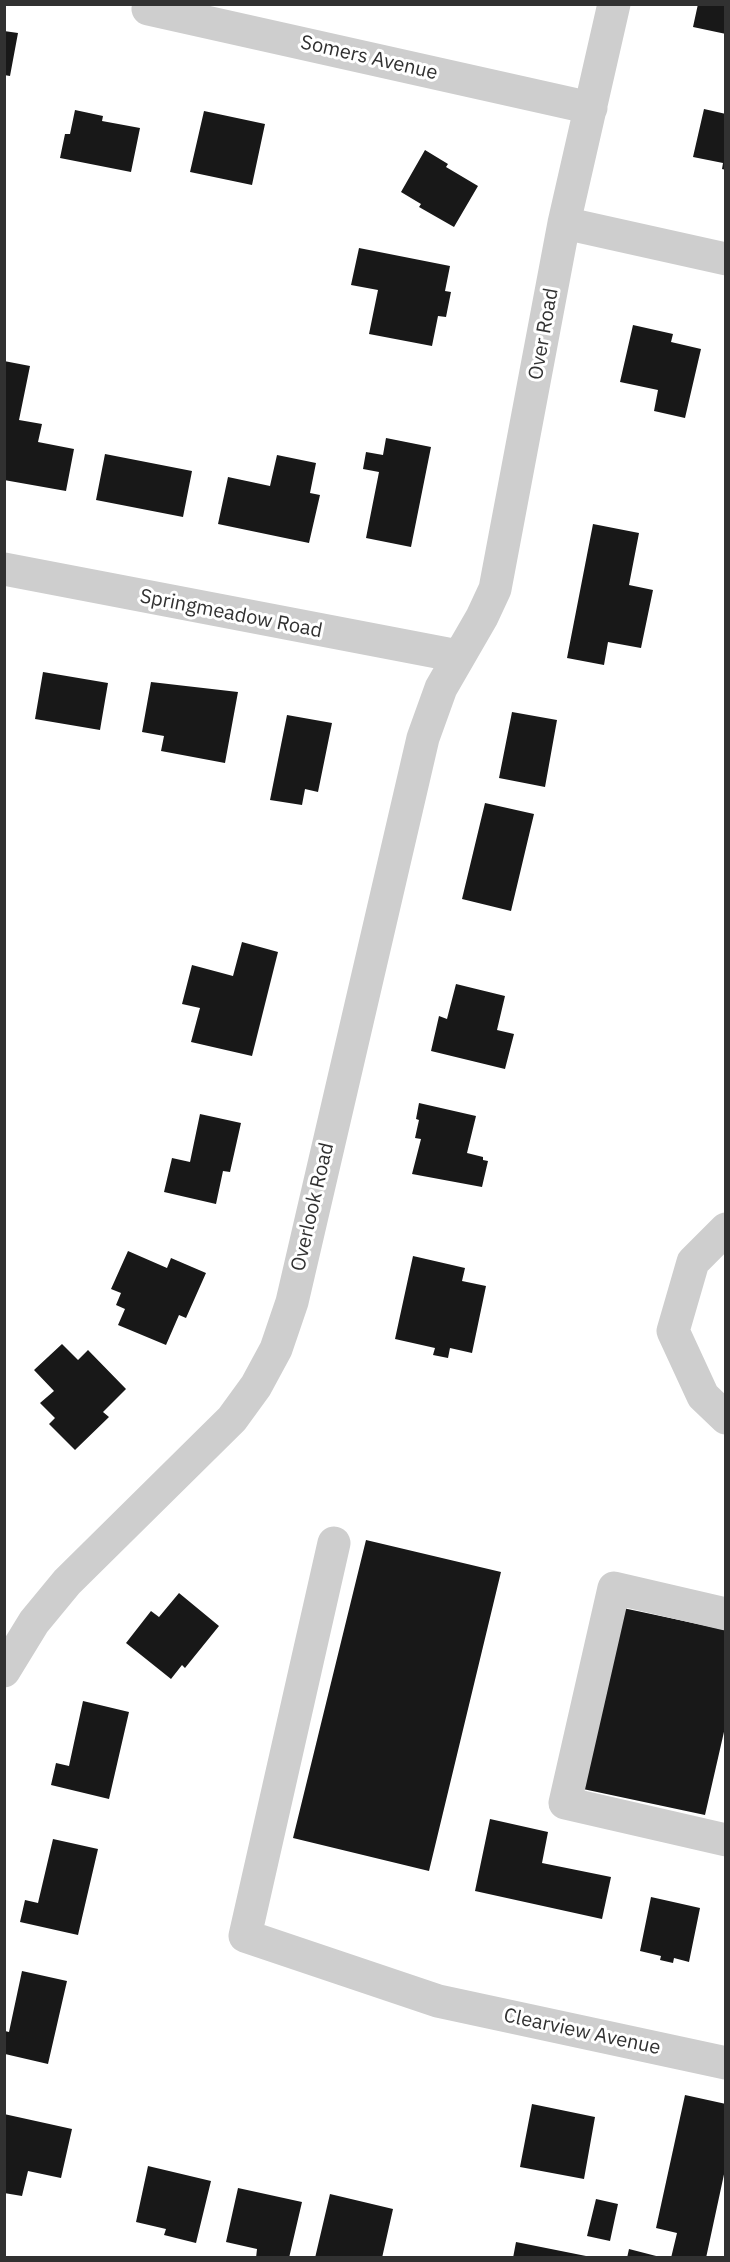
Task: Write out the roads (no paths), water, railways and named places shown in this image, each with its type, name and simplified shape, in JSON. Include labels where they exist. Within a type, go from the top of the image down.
[{"type":"street","name":"Over Road","points":[[458,656],[482,617],[495,589],[564,223],[614,4]]},
{"type":"street","name":"Somers Avenue","points":[[148,9],[591,108]]},
{"type":"street","points":[[564,223],[726,259]]},
{"type":"street","name":"Springmeadow Road","points":[[4,569],[458,656]]},
{"type":"street","name":"Overlook Road","points":[[4,1671],[34,1622],[67,1582],[232,1419],[256,1386],[276,1349],[292,1302],[423,738],[441,688],[458,656]]},
{"type":"street","points":[[726,1229],[693,1262],[673,1331],[703,1395],[726,1418]]},
{"type":"street","name":"Clearview Avenue","points":[[334,1543],[245,1936],[438,2001],[726,2063]]},
{"type":"street","points":[[726,1614],[614,1588],[565,1803],[726,1840]]}]
